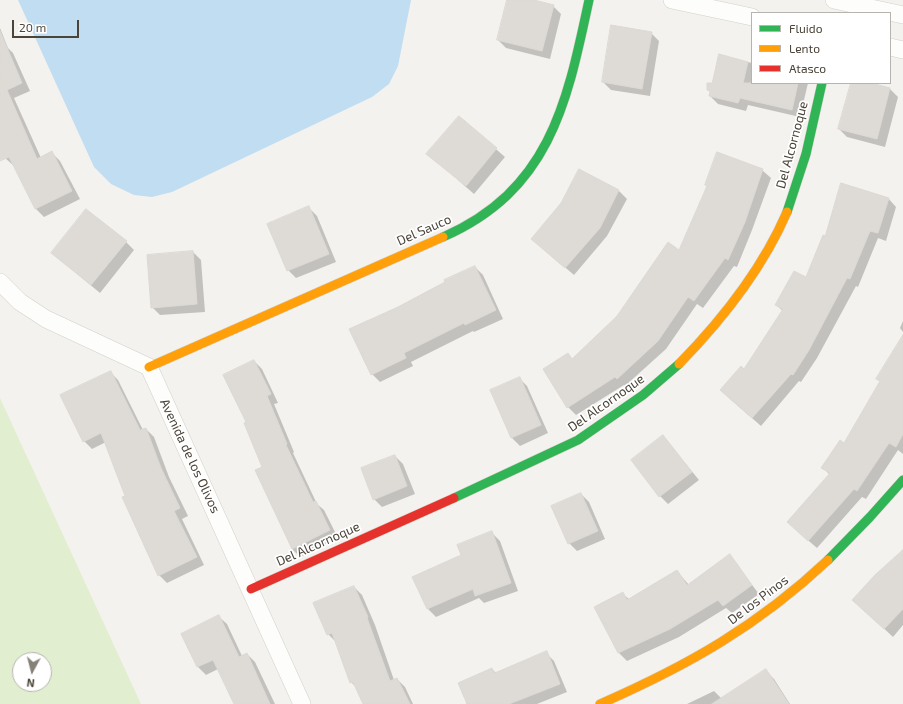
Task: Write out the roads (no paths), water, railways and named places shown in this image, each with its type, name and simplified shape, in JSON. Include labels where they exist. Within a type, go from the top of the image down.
[{"type":"street","name":"Del Sauco","points":[[149,367],[446,236],[478,218],[511,192],[529,171],[554,134],[567,100],[589,0]]},
{"type":"street","points":[[672,0],[751,17]]},
{"type":"street","points":[[838,4],[885,12]]},
{"type":"street","points":[[891,13],[903,15]]},
{"type":"street","points":[[891,47],[903,50]]},
{"type":"street","name":"Del Alcornoque","points":[[251,589],[540,459],[582,438],[612,418],[673,370],[712,330],[740,295],[782,223],[794,194],[822,84]]},
{"type":"street","points":[[0,282],[20,302],[46,319],[149,367]]},
{"type":"street","name":"Avenida de los Olivos","points":[[149,367],[302,704]]},
{"type":"street","name":"De los Pinos","points":[[600,704],[637,687],[720,644],[760,617],[835,555],[873,516],[903,480]]},
{"type":"water","points":[[18,0],[411,0],[398,66],[389,84],[372,97],[172,192],[152,197],[134,195],[111,184],[94,167]]}]
